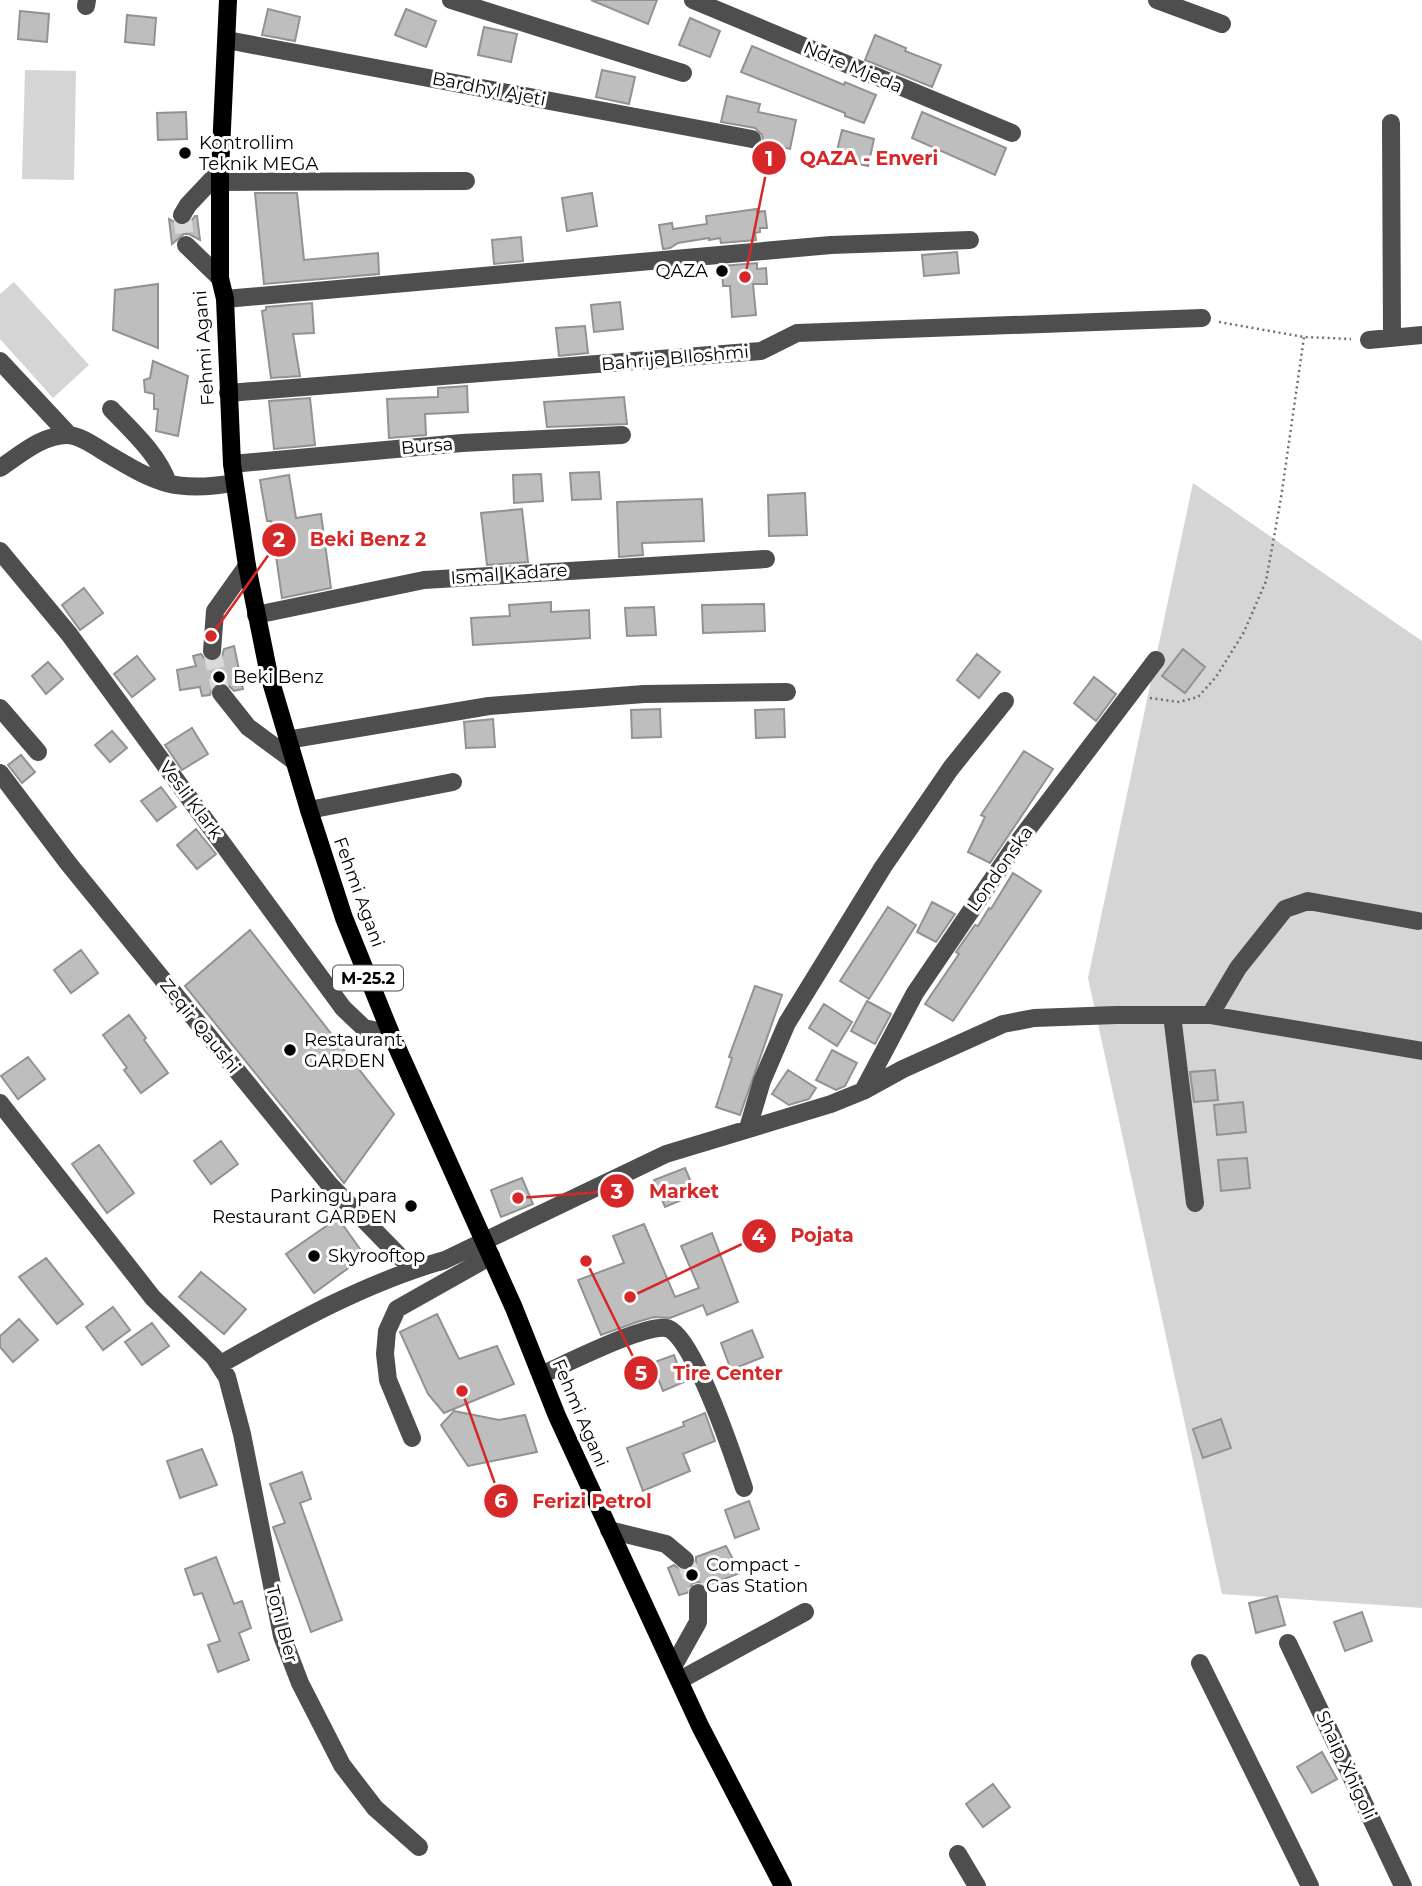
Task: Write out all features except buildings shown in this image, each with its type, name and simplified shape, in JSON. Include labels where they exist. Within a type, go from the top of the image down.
[{"type":"main road","name":"Fehmi Agani","points":[[228,0],[220,278],[225,299],[232,464],[256,615],[287,740],[344,918],[391,1034],[488,1249],[557,1416],[727,1779],[783,1886]]},
{"type":"street","points":[[452,0],[683,73]]},
{"type":"street","name":"Ndre Mjeda","points":[[693,0],[1012,133]]},
{"type":"street","points":[[1157,0],[1222,24]]},
{"type":"street","name":"Bardhyl Ajeti","points":[[227,40],[752,139]]},
{"type":"street","points":[[1391,123],[1392,337]]},
{"type":"street","points":[[182,215],[188,205],[221,176],[466,181]]},
{"type":"street","points":[[225,299],[831,245],[970,240]]},
{"type":"street","points":[[186,245],[220,278]]},
{"type":"street","name":"Bahrije Blloshmi","points":[[228,393],[761,351],[797,333],[1202,318]]},
{"type":"street","points":[[1369,340],[1422,335]]},
{"type":"street","points":[[0,361],[69,435],[89,443],[142,476],[189,488],[234,482]]},
{"type":"street","points":[[111,409],[157,461],[168,483]]},
{"type":"street","points":[[0,468],[45,439],[69,435]]},
{"type":"street","name":"Bursa","points":[[232,464],[462,443],[622,435]]},
{"type":"street","name":"Vesli Klark","points":[[0,551],[69,634],[343,1008],[364,1028],[391,1034]]},
{"type":"street","name":"Ismal Kadare","points":[[256,615],[424,580],[765,559]]},
{"type":"street","points":[[212,652],[215,611],[247,566]]},
{"type":"street","name":"Londonska","points":[[863,1091],[915,993],[1015,846],[1156,660]]},
{"type":"street","points":[[287,740],[489,706],[644,694],[787,692]]},
{"type":"street","points":[[221,693],[248,727],[294,761]]},
{"type":"street","points":[[748,1128],[762,1081],[787,1023],[883,867],[951,768],[1005,701]]},
{"type":"street","points":[[0,708],[38,752]]},
{"type":"street","name":"Zeqir Qaushi","points":[[0,773],[75,872],[329,1184],[412,1269]]},
{"type":"street","points":[[309,810],[453,782]]},
{"type":"street","points":[[1210,1015],[1238,968],[1284,909],[1308,901],[1418,921]]},
{"type":"street","points":[[1172,1015],[1195,1202]]},
{"type":"street","points":[[412,1438],[388,1380],[385,1354],[387,1331],[397,1309],[488,1249],[666,1154],[831,1104],[1003,1024],[1034,1018],[1210,1015],[1422,1051]]},
{"type":"street","name":"Toni Bler","points":[[0,1103],[153,1298],[214,1357],[227,1377],[242,1434],[282,1636],[300,1683],[342,1765],[375,1808],[419,1847]]},
{"type":"street","points":[[219,1365],[318,1309],[412,1269],[488,1249]]},
{"type":"street","points":[[541,1375],[627,1337],[669,1328],[681,1336],[692,1356],[725,1433],[744,1488]]},
{"type":"street","points":[[610,1530],[666,1544],[685,1560]]},
{"type":"street","points":[[677,1673],[698,1622],[698,1593]]},
{"type":"street","points":[[677,1673],[805,1612]]},
{"type":"street","name":"Shaip Xhigoli","points":[[1288,1643],[1404,1886]]},
{"type":"street","points":[[1200,1663],[1310,1886]]},
{"type":"street","points":[[958,1854],[976,1886]]},
{"type":"path","points":[[1202,318],[1304,337],[1369,340]]},
{"type":"path","points":[[1129,695],[1179,702],[1198,697],[1216,677],[1244,632],[1266,581],[1304,337]]},
{"type":"shaded area","points":[[25,70],[76,71],[74,180],[22,179]]},
{"type":"shaded area","points":[[14,282],[89,365],[53,398],[0,339],[0,294]]},
{"type":"shaded area","points":[[1193,483],[1422,641],[1422,1608],[1222,1594],[1088,978]]},
{"type":"tunnel","points":[[182,215],[186,245]]},
{"type":"tunnel","points":[[212,651],[221,693]]},
{"type":"tunnel","points":[[685,1560],[698,1593]]},
{"type":"place","name":"Kontrollim Teknik MEGA","points":[[185,153]]},
{"type":"place","name":"QAZA","points":[[722,271]]},
{"type":"place","name":"QAZA - Enveri","points":[[745,277]]},
{"type":"place","name":"Beki Benz 2","points":[[211,636]]},
{"type":"place","name":"Beki Benz","points":[[219,677]]},
{"type":"place","name":"Restaurant GARDEN","points":[[290,1050]]},
{"type":"place","name":"Market","points":[[518,1198]]},
{"type":"place","name":"Parkingu para Restaurant GARDEN","points":[[411,1206]]},
{"type":"place","name":"Skyrooftop","points":[[314,1256]]},
{"type":"place","name":"Tire Center","points":[[586,1261]]},
{"type":"place","name":"Pojata","points":[[630,1297]]},
{"type":"place","name":"Ferizi Petrol","points":[[462,1391]]},
{"type":"place","name":"Compact - Gas Station","points":[[692,1575]]}]
